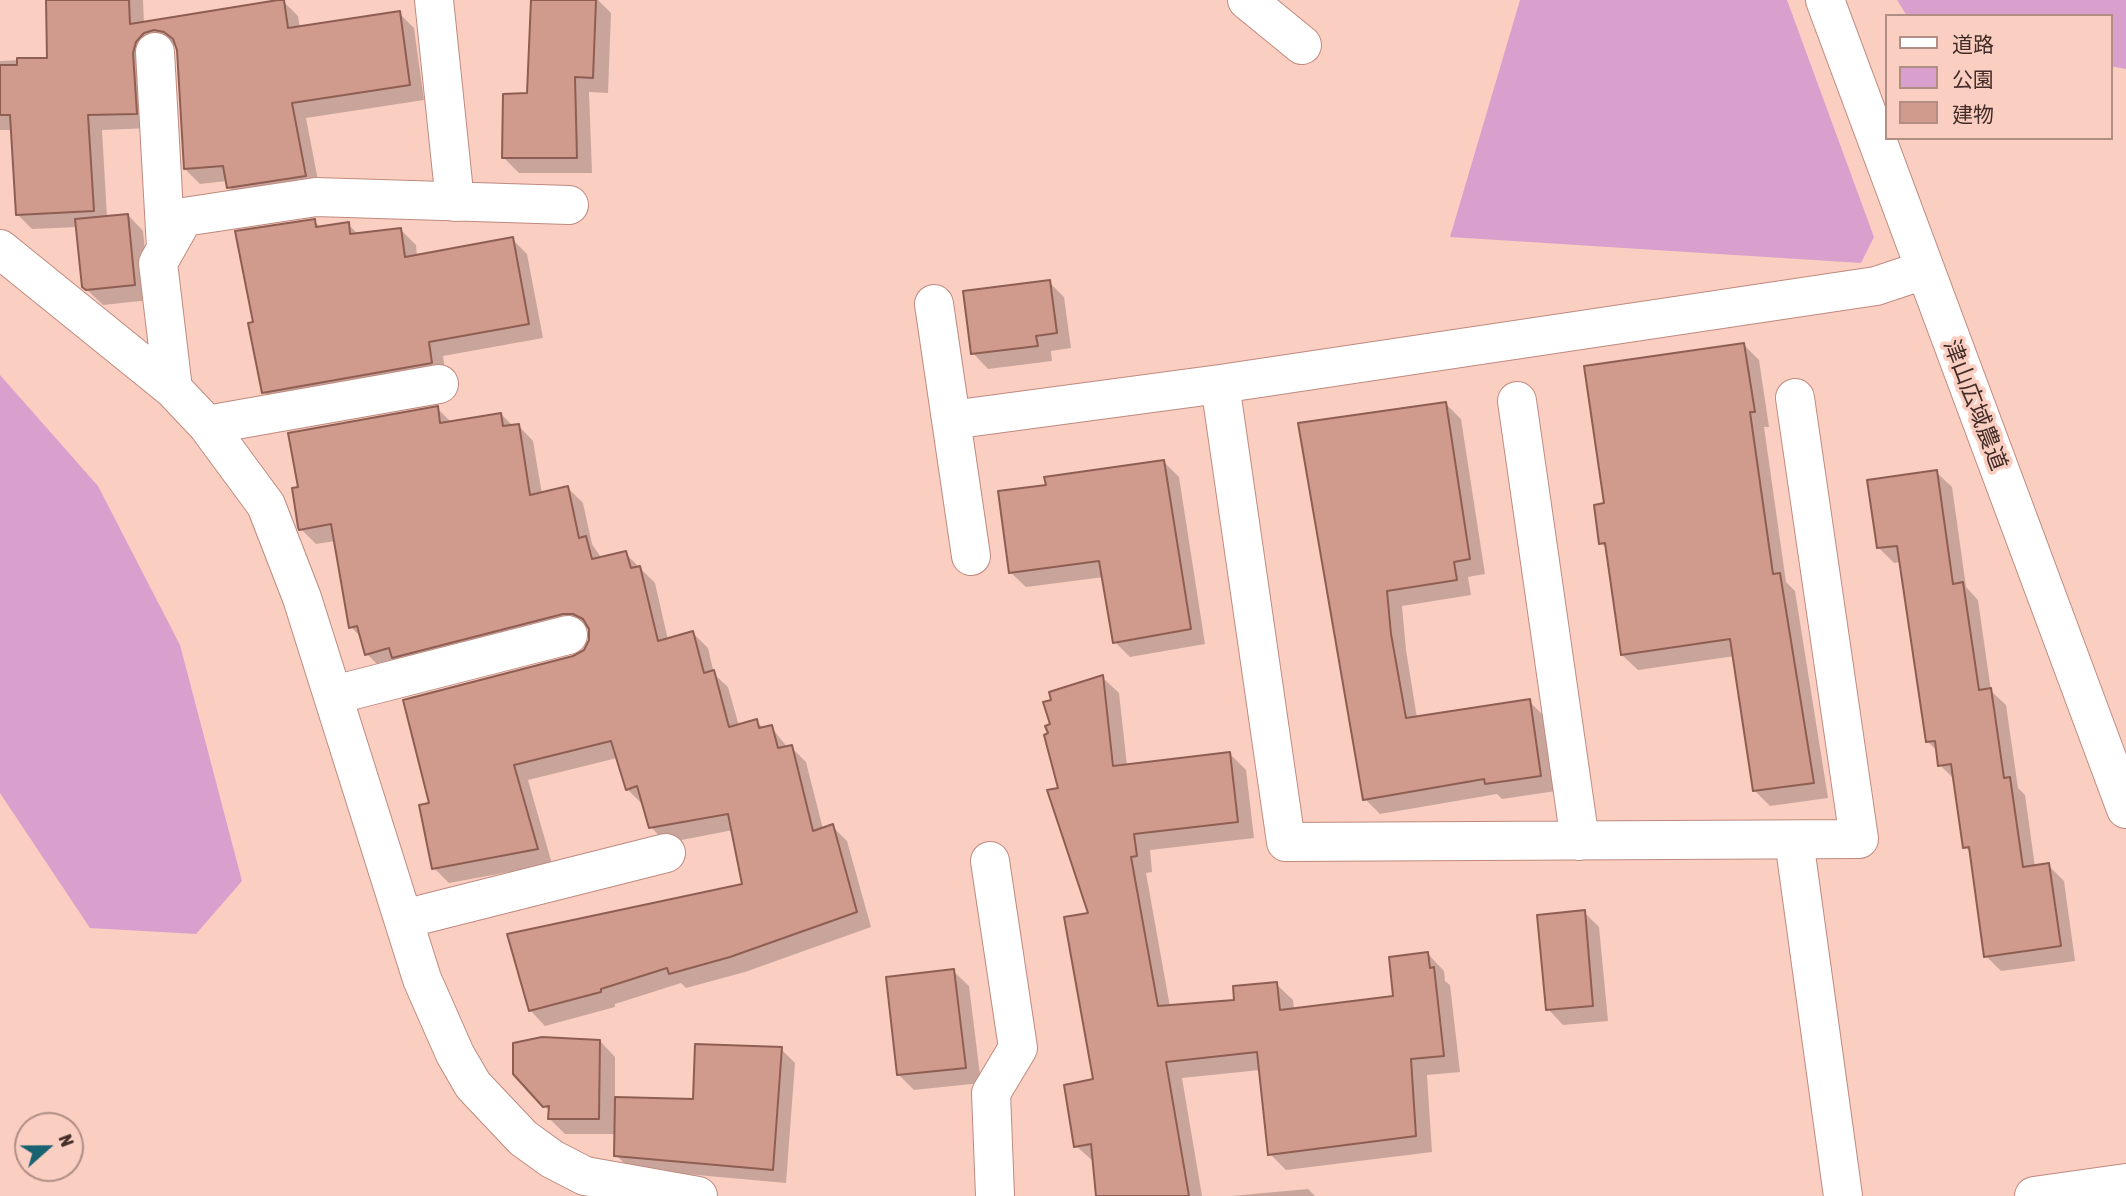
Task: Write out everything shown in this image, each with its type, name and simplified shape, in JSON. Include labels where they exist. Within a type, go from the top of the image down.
[{"type":"street","points":[[434,0],[455,202]]},
{"type":"street","points":[[1247,0],[1302,45]]},
{"type":"street","name":"津山広域農道","points":[[1825,0],[2126,809]]},
{"type":"street","points":[[155,52],[166,248]]},
{"type":"street","points":[[173,389],[158,263],[184,217],[316,197],[569,205]]},
{"type":"street","points":[[0,249],[173,389],[207,425],[266,505],[302,598],[334,695],[422,979],[454,1054],[473,1085],[523,1138],[552,1159],[585,1176],[698,1196]]},
{"type":"street","points":[[951,420],[1220,384],[1876,286],[1924,270]]},
{"type":"street","points":[[934,304],[971,556]]},
{"type":"street","points":[[207,425],[439,384]]},
{"type":"street","points":[[1220,384],[1286,842],[1858,839],[1795,398]]},
{"type":"street","points":[[1517,401],[1580,841]]},
{"type":"street","points":[[334,695],[568,635]]},
{"type":"street","points":[[1794,839],[1843,1196]]},
{"type":"street","points":[[404,919],[666,853]]},
{"type":"street","points":[[990,861],[1018,1048],[991,1093],[995,1196]]},
{"type":"street","points":[[2034,1196],[2126,1183]]},
{"type":"green space","points":[[1520,0],[1787,0],[1874,237],[1861,263],[1450,237]]},
{"type":"green space","points":[[1897,0],[2126,0],[2126,69],[2112,66],[2112,14],[1906,14]]},
{"type":"green space","points":[[0,375],[98,486],[180,645],[242,881],[196,934],[90,928],[0,793]]},
{"type":"building","points":[[46,0],[129,0],[130,24],[278,0],[284,0],[288,28],[400,11],[410,85],[292,103],[306,176],[227,188],[223,166],[184,169],[177,50],[173,39],[164,32],[154,30],[144,33],[136,42],[133,53],[137,114],[88,115],[94,211],[16,215],[10,115],[0,115],[0,65],[17,65],[17,58],[47,58]]},
{"type":"building","points":[[531,0],[596,0],[593,78],[575,77],[577,158],[502,158],[503,94],[527,93]]},
{"type":"building","points":[[128,214],[135,285],[86,290],[82,287],[75,219]]},
{"type":"building","points":[[315,219],[316,227],[349,222],[350,234],[401,228],[405,257],[513,237],[529,324],[429,342],[432,363],[262,393],[248,323],[253,322],[235,231]]},
{"type":"building","points":[[1050,280],[1057,333],[1036,336],[1038,346],[971,354],[963,291]]},
{"type":"building","points":[[1744,343],[1755,412],[1750,412],[1773,574],[1780,573],[1814,783],[1753,791],[1730,639],[1621,655],[1605,543],[1599,544],[1594,505],[1604,503],[1584,366]]},
{"type":"building","points":[[1446,402],[1470,559],[1454,562],[1457,580],[1387,591],[1391,634],[1406,718],[1530,699],[1541,776],[1485,784],[1484,779],[1363,800],[1298,423]]},
{"type":"building","points":[[438,406],[440,423],[501,413],[503,426],[519,424],[530,495],[568,486],[579,538],[586,536],[592,559],[626,551],[631,568],[640,566],[658,641],[693,631],[704,673],[714,670],[729,727],[757,719],[759,728],[772,725],[778,748],[792,745],[813,831],[833,824],[857,912],[730,957],[669,974],[667,968],[601,989],[601,992],[529,1011],[507,934],[742,884],[728,814],[649,828],[637,786],[626,790],[611,741],[514,765],[538,849],[432,869],[419,805],[429,803],[403,700],[573,656],[584,650],[589,640],[589,629],[583,619],[573,614],[563,614],[392,658],[389,648],[365,655],[357,626],[349,628],[331,524],[299,530],[292,488],[298,487],[288,433]]},
{"type":"building","points":[[1164,460],[1191,629],[1113,643],[1099,561],[1009,573],[998,491],[1046,485],[1044,477]]},
{"type":"building","points":[[1937,470],[1953,584],[1963,582],[1979,690],[1991,688],[2004,778],[2010,777],[2023,867],[2049,863],[2061,946],[1984,957],[1969,847],[1963,848],[1951,764],[1938,766],[1935,741],[1926,742],[1897,546],[1877,548],[1867,480]]},
{"type":"building","points":[[1103,675],[1113,766],[1230,752],[1238,822],[1134,834],[1137,856],[1131,857],[1158,1006],[1234,1000],[1233,986],[1277,982],[1280,1010],[1393,996],[1389,957],[1428,952],[1430,968],[1434,967],[1444,1056],[1411,1059],[1416,1136],[1268,1155],[1257,1052],[1166,1062],[1189,1196],[1096,1196],[1091,1144],[1074,1147],[1064,1085],[1093,1079],[1064,917],[1088,913],[1047,790],[1058,788],[1044,735],[1048,733],[1045,726],[1050,724],[1043,702],[1051,700],[1049,692]]},
{"type":"building","points":[[1585,910],[1593,1006],[1546,1010],[1537,915]]},
{"type":"building","points":[[954,969],[966,1068],[897,1075],[886,977]]},
{"type":"building","points":[[542,1037],[600,1040],[599,1119],[548,1119],[549,1106],[543,1107],[513,1074],[513,1043]]},
{"type":"building","points":[[695,1044],[782,1047],[773,1170],[614,1156],[615,1097],[693,1099]]}]
